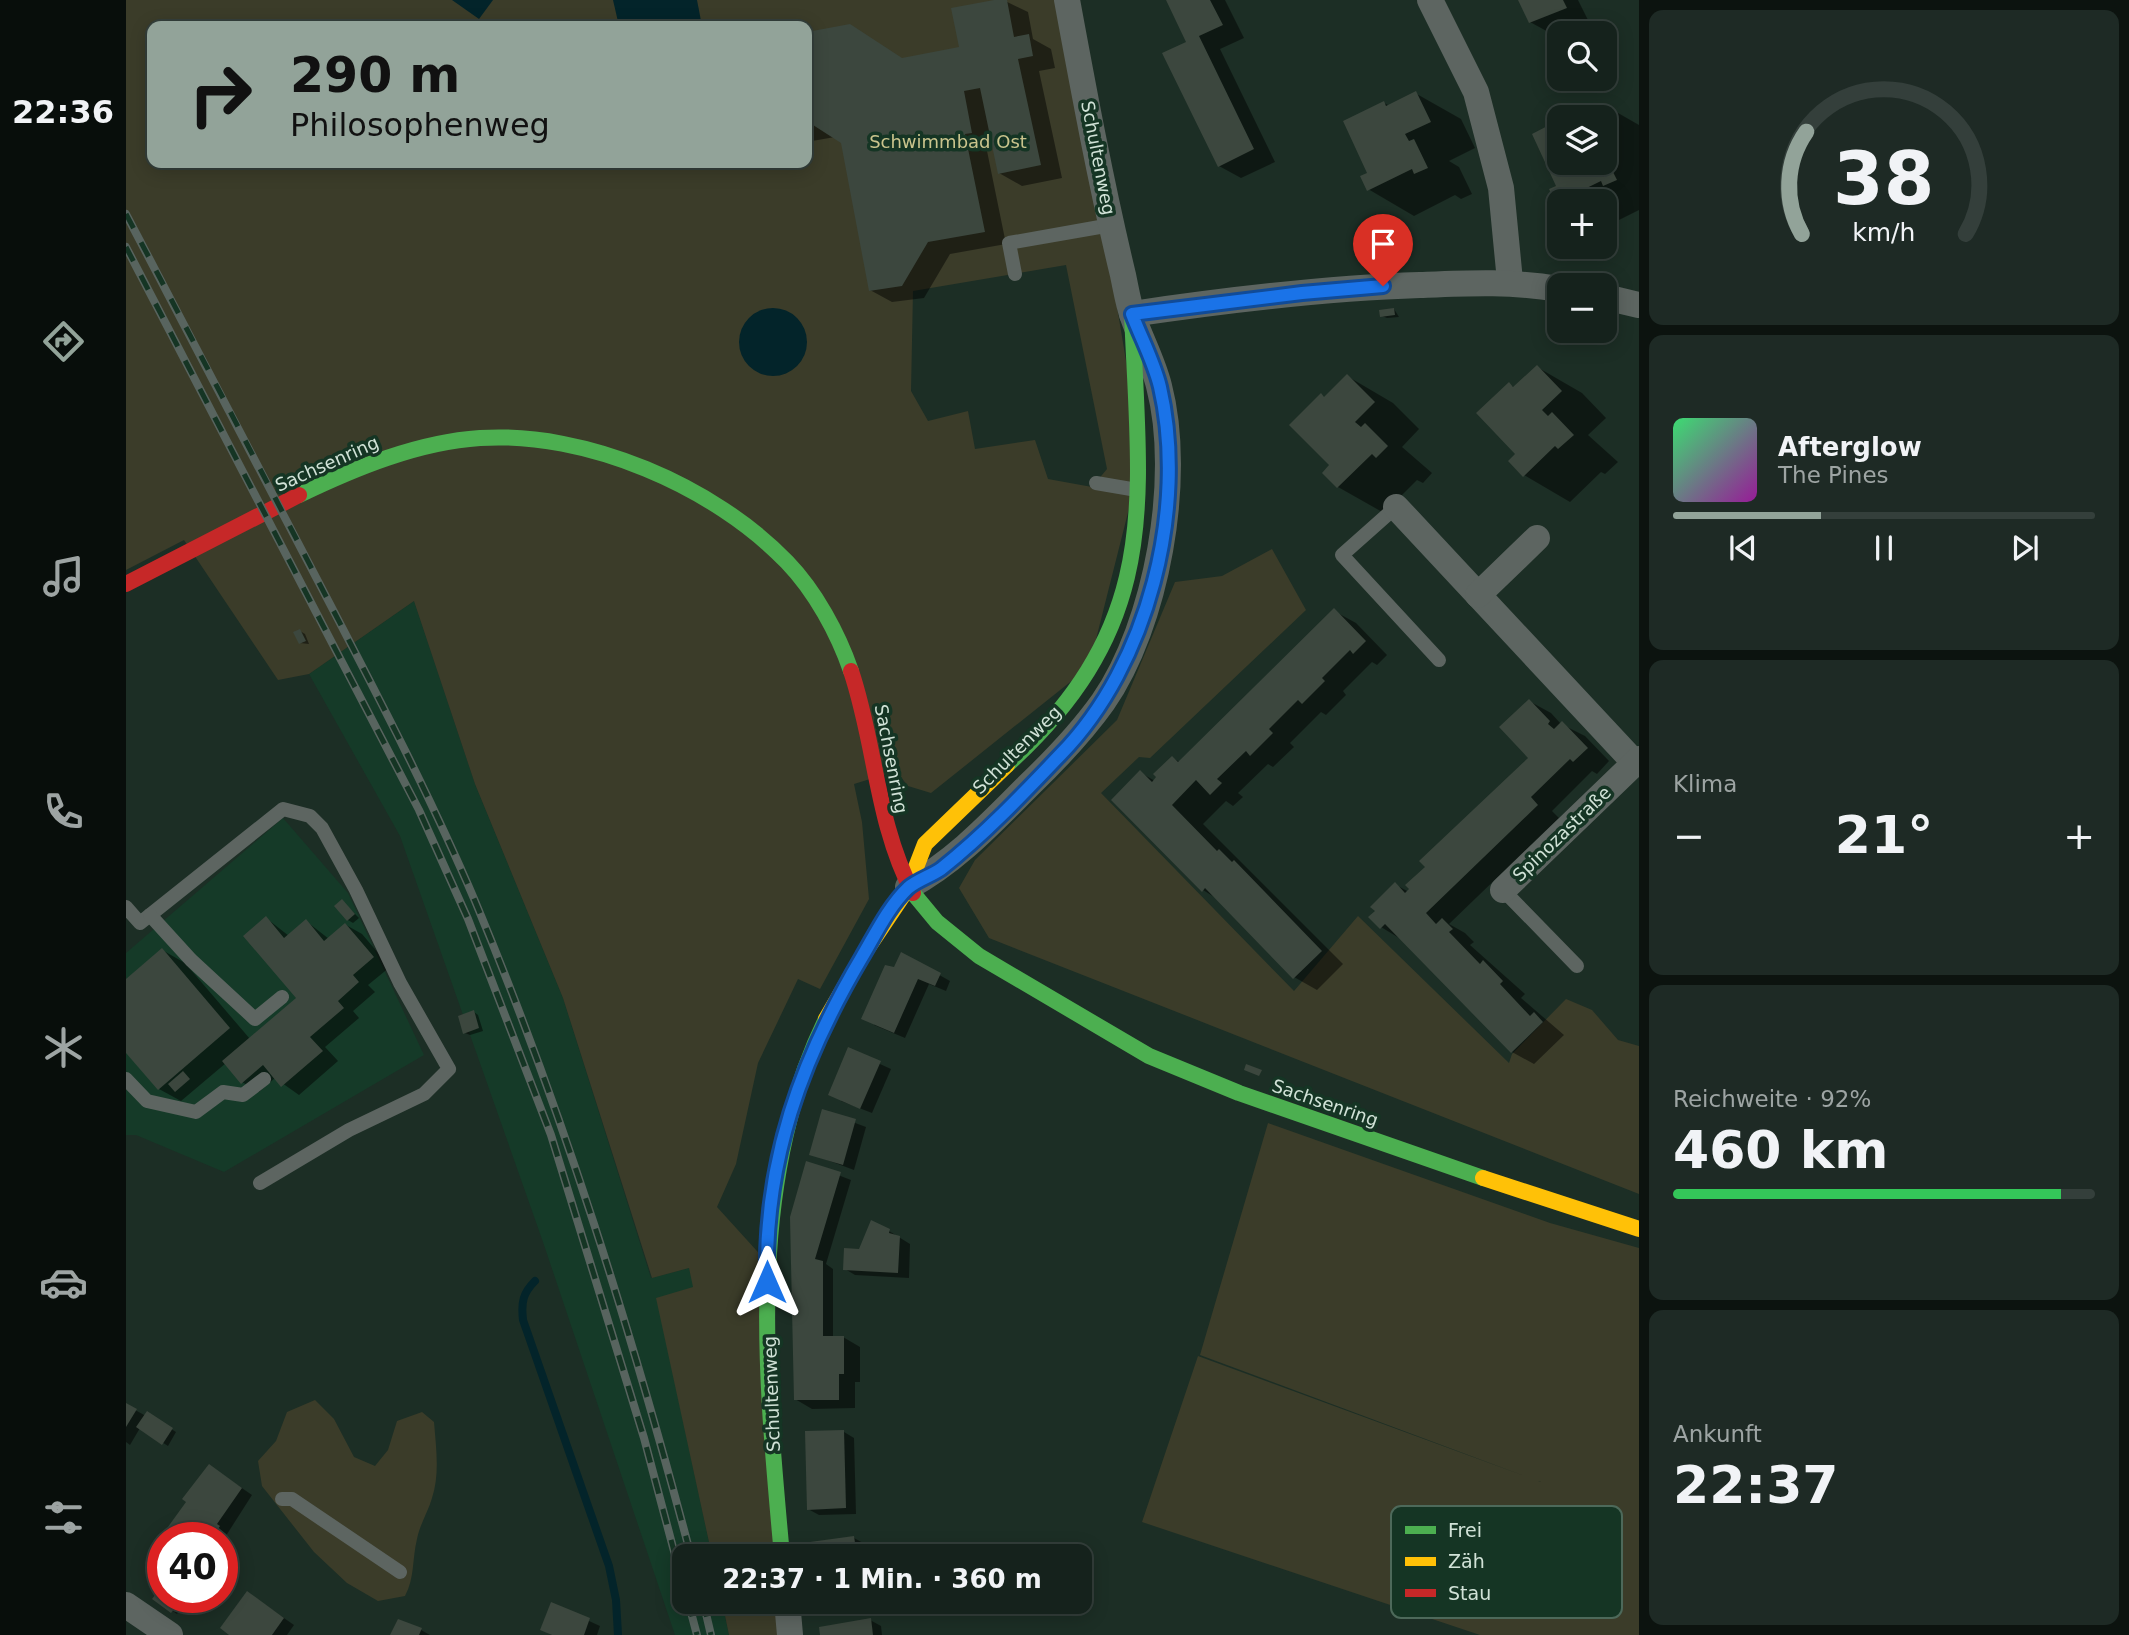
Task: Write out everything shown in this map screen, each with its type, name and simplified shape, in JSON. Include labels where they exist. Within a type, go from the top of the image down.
[{"type":"street","name":"Schultenweg","points":[[781,1544],[769,1349],[767,1260],[770,1199],[783,1133],[803,1072],[818,1037],[871,942],[908,887],[939,870],[967,846],[1064,751],[1104,700],[1147,607],[1161,551],[1153,491],[1167,444],[1159,385],[1132,314],[1111,225],[1067,0]]},
{"type":"street","points":[[1430,0],[1476,92],[1501,188],[1510,281]]},
{"type":"street","points":[[1132,314],[1302,293],[1510,281],[1547,287]]},
{"type":"street","points":[[1617,299],[1639,304]]},
{"type":"street","name":"Sachsenring","points":[[126,584],[365,465],[410,452],[477,440],[532,438],[607,454],[677,485],[723,510],[770,543],[800,572],[850,668],[862,707],[883,817],[893,854],[908,887],[940,925],[977,955],[1158,1061],[1252,1098],[1639,1229]]},
{"type":"street","name":"Spinozastraße","points":[[1396,507],[1637,761],[1503,890]]},
{"type":"street","points":[[1478,596],[1537,538]]},
{"type":"street","points":[[126,1605],[170,1635]]},
{"type":"street","points":[[788,1614],[790,1635]]},
{"type":"lane","points":[[1015,274],[1009,243],[1111,225]]},
{"type":"lane","points":[[1096,483],[1153,491]]},
{"type":"lane","name":"Spinozastraße","points":[[1396,507],[1342,555],[1439,660]]},
{"type":"lane","points":[[126,909],[140,923],[283,809],[310,816],[328,838],[400,984],[449,1069],[424,1094],[349,1130],[260,1183]]},
{"type":"lane","name":"Spinozastraße","points":[[1503,890],[1577,966]]},
{"type":"lane","points":[[150,915],[191,960],[255,1019],[282,997]]},
{"type":"lane","points":[[126,1079],[147,1101],[196,1112],[223,1092],[243,1095],[264,1079]]},
{"type":"lane","points":[[282,1500],[292,1499],[400,1572]]},
{"type":"shaded area","points":[[414,601],[475,784],[563,998],[651,1278],[689,1268],[694,1287],[657,1299],[709,1544],[672,1544],[672,1614],[725,1614],[729,1635],[675,1635],[543,1242],[400,836],[309,674]]},
{"type":"shaded area","points":[[283,818],[348,893],[424,1055],[224,1172],[136,1135],[126,1135],[126,953]]},
{"type":"green space","name":"Schwimmbad Ost","points":[[126,0],[1066,0],[1142,457],[1089,667],[931,793],[908,786],[896,771],[854,784],[862,822],[869,899],[820,989],[798,979],[758,1063],[736,1164],[717,1207],[766,1261],[781,1544],[709,1544],[656,1298],[693,1287],[689,1268],[652,1278],[563,998],[475,784],[414,601],[309,674],[278,680],[184,540],[126,570]],"holes":[[[1066,265],[1107,469],[1092,487],[1048,479],[1035,440],[975,449],[968,411],[928,421],[911,391],[913,291]]]},
{"type":"green space","points":[[1272,549],[1306,610],[1150,758],[1139,757],[1101,793],[1294,991],[1358,916],[1509,1063],[1512,1054],[1566,999],[1592,1010],[1618,1040],[1639,1046],[1639,1194],[989,938],[959,888],[975,860],[1117,720],[1175,582],[1222,576]]},
{"type":"green space","points":[[1268,1123],[1550,1223],[1639,1248],[1639,1635],[1480,1635],[1429,1618],[1622,1618],[1622,1506],[1391,1506],[1391,1605],[1142,1522],[1198,1356],[1541,1482],[1200,1355]]},
{"type":"green space","points":[[315,1400],[334,1419],[354,1457],[375,1466],[388,1450],[397,1421],[422,1412],[434,1422],[436,1480],[418,1534],[405,1596],[378,1601],[347,1583],[314,1552],[262,1486],[258,1461],[276,1441],[287,1412]]},
{"type":"green space","points":[[725,1614],[788,1614],[790,1635],[729,1635]]},
{"type":"water","points":[[452,0],[493,0],[479,19]]},
{"type":"water","points":[[613,0],[697,0],[701,21],[618,21]]},
{"type":"water","points":[[780,308],[801,323],[807,335],[805,355],[797,366],[780,376],[766,376],[749,366],[741,355],[739,335],[749,318],[760,310]]},
{"type":"building","points":[[1007,0],[1014,37],[1029,34],[1033,56],[1018,59],[1041,165],[998,174],[980,88],[964,91],[972,133],[965,134],[985,232],[928,242],[902,286],[869,291],[841,143],[812,125],[812,31],[850,24],[902,58],[959,47],[951,8]]},
{"type":"building","points":[[1166,0],[1210,0],[1223,25],[1199,36],[1254,149],[1218,167],[1162,53],[1186,42]]},
{"type":"building","points":[[1518,0],[1563,0],[1567,8],[1529,23]]},
{"type":"building","points":[[1416,91],[1431,122],[1405,134],[1409,141],[1414,139],[1428,168],[1414,174],[1412,169],[1367,191],[1360,176],[1367,173],[1343,121],[1384,101],[1386,106]]},
{"type":"building","points":[[1547,126],[1547,166],[1532,134]]},
{"type":"building","points":[[1551,175],[1614,175],[1617,180],[1603,186],[1601,181],[1585,189],[1549,189],[1556,186]]},
{"type":"building","points":[[1391,256],[1391,263],[1376,264],[1376,257]]},
{"type":"building","points":[[1394,308],[1395,315],[1380,317],[1379,310]]},
{"type":"building","points":[[1537,365],[1562,391],[1542,410],[1548,416],[1552,412],[1574,435],[1558,449],[1555,446],[1523,477],[1508,461],[1515,454],[1476,413],[1509,382],[1513,387]]},
{"type":"building","points":[[1347,374],[1375,402],[1355,422],[1361,427],[1365,423],[1388,446],[1376,458],[1372,454],[1337,488],[1322,473],[1329,465],[1289,425],[1321,393],[1324,397]]},
{"type":"building","points":[[1334,608],[1366,641],[1353,654],[1350,650],[1322,678],[1325,681],[1302,704],[1298,700],[1269,729],[1273,733],[1250,756],[1246,751],[1217,779],[1222,783],[1210,795],[1196,780],[1172,805],[1217,851],[1219,849],[1232,862],[1234,860],[1322,951],[1293,979],[1205,888],[1202,892],[1111,800],[1140,770],[1152,782],[1156,777],[1153,774],[1172,756],[1178,762]]},
{"type":"building","points":[[300,629],[306,641],[299,644],[293,632]]},
{"type":"building","points":[[1529,699],[1554,729],[1562,721],[1588,748],[1573,762],[1570,759],[1531,797],[1538,805],[1426,913],[1436,924],[1442,918],[1453,929],[1449,932],[1480,964],[1483,960],[1503,981],[1500,984],[1530,1016],[1534,1012],[1543,1022],[1511,1053],[1385,924],[1380,929],[1368,917],[1375,911],[1370,907],[1395,882],[1405,893],[1409,889],[1405,885],[1425,867],[1419,861],[1528,758],[1499,727]]},
{"type":"building","points":[[342,899],[355,914],[347,921],[334,906]]},
{"type":"building","points":[[266,916],[284,938],[306,919],[324,941],[345,923],[374,957],[353,975],[359,982],[338,1001],[344,1008],[310,1037],[323,1051],[281,1087],[263,1065],[241,1084],[222,1061],[296,998],[243,936]]},
{"type":"building","points":[[162,948],[230,1028],[158,1090],[126,1053],[126,979]]},
{"type":"building","points":[[901,952],[941,973],[935,986],[918,979],[894,1033],[861,1019],[885,965],[894,967]]},
{"type":"building","points":[[474,1010],[479,1028],[463,1034],[458,1016]]},
{"type":"building","points":[[848,1047],[881,1061],[860,1109],[828,1095]]},
{"type":"building","points":[[1246,1064],[1262,1070],[1259,1076],[1244,1070]]},
{"type":"building","points":[[183,1071],[190,1079],[175,1092],[168,1084]]},
{"type":"building","points":[[822,1109],[856,1119],[843,1165],[809,1155]]},
{"type":"building","points":[[806,1161],[841,1172],[815,1259],[823,1261],[823,1336],[844,1336],[844,1374],[839,1374],[839,1400],[794,1400],[790,1217]]},
{"type":"building","points":[[871,1220],[890,1229],[889,1233],[900,1236],[898,1273],[843,1270],[844,1248],[859,1249]]},
{"type":"building","points":[[126,1403],[137,1409],[126,1427]]},
{"type":"building","points":[[147,1411],[173,1428],[162,1445],[136,1427]]},
{"type":"building","points":[[844,1430],[846,1508],[807,1510],[805,1431]]},
{"type":"building","points":[[209,1464],[242,1488],[218,1522],[172,1522],[186,1502],[182,1499]]},
{"type":"building","points":[[854,1536],[855,1544],[810,1544]]},
{"type":"building","points":[[247,1591],[284,1618],[272,1635],[229,1635],[220,1628],[231,1613],[238,1613],[238,1603]]},
{"type":"building","points":[[551,1602],[590,1618],[584,1635],[552,1635],[540,1630]]},
{"type":"building","points":[[871,1618],[873,1635],[820,1635],[819,1627]]},
{"type":"building","points":[[398,1619],[422,1628],[419,1635],[390,1635]]},
{"type":"waterway","points":[[535,1281],[524,1298],[523,1320],[609,1566],[616,1600],[618,1635]]},
{"type":"railway","points":[[126,214],[387,714],[475,901],[567,1143],[645,1390],[688,1544]]},
{"type":"railway","points":[[126,247],[419,810],[468,919],[551,1135],[644,1438],[672,1544]]},
{"type":"railway","points":[[691,1614],[697,1635]]},
{"type":"railway","points":[[706,1614],[711,1635]]},
{"type":"traffic: fast","points":[[1007,765],[1057,713],[1093,661],[1117,610],[1131,558],[1137,503],[1138,445],[1132,314]]},
{"type":"traffic: fast","points":[[299,495],[387,458],[457,440],[521,438],[604,454],[646,469],[686,488],[757,535],[787,562],[816,599],[832,627],[851,671]]},
{"type":"traffic: fast","points":[[913,893],[937,922],[979,956],[1149,1056],[1239,1093],[1483,1178]]},
{"type":"traffic: fast","points":[[781,1544],[768,1351],[772,1215],[783,1148],[800,1082],[826,1019]]},
{"type":"traffic: slow","points":[[826,1019],[863,955],[908,888],[925,844],[1007,765]]},
{"type":"traffic: slow","points":[[1483,1178],[1639,1229]]},
{"type":"traffic: jam","points":[[126,584],[299,495]]},
{"type":"traffic: jam","points":[[851,671],[891,839],[913,893]]},
{"type":"route","points":[[767,1282],[770,1199],[783,1133],[803,1072],[828,1014],[908,887],[939,870],[967,846],[1064,751],[1104,700],[1133,644],[1147,607],[1161,551],[1167,444],[1159,385],[1132,314],[1383,286]]}]
